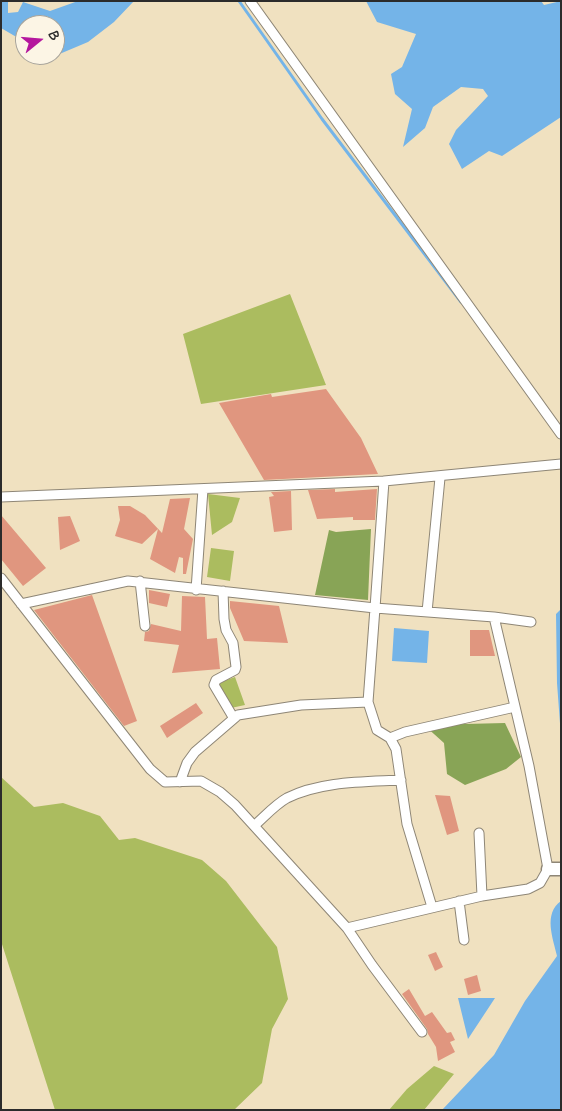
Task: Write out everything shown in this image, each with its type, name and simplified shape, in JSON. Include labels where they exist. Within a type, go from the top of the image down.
[{"type":"street","points":[[250,1],[561,434]]},
{"type":"street","points":[[1,498],[440,478],[561,464]]},
{"type":"street","points":[[427,612],[440,478]]},
{"type":"street","points":[[384,481],[368,702],[376,730],[390,738],[396,749],[410,836],[432,906]]},
{"type":"street","points":[[196,590],[203,489]]},
{"type":"street","points":[[1,578],[150,769],[165,782],[198,781],[209,785],[236,805],[348,928],[372,965],[422,1032]]},
{"type":"street","points":[[140,581],[145,626]]},
{"type":"street","points":[[21,604],[106,584],[140,581],[196,590],[224,591],[375,608],[531,622]]},
{"type":"street","points":[[224,591],[224,619],[226,630],[233,643],[236,667],[216,680],[214,685],[233,717]]},
{"type":"street","points":[[348,928],[432,906],[528,889],[542,881],[554,869],[494,618]]},
{"type":"street","points":[[180,782],[187,763],[195,752],[233,717],[242,713],[278,708],[368,702]]},
{"type":"street","points":[[390,738],[405,732],[515,707]]},
{"type":"street","points":[[255,825],[284,800],[296,794],[344,784],[401,780]]},
{"type":"street","points":[[479,834],[482,896]]},
{"type":"street","points":[[459,901],[464,940]]},
{"type":"green space","points":[[290,294],[326,385],[201,404],[183,334]]},
{"type":"green space","points":[[208,494],[240,498],[232,522],[212,535]]},
{"type":"green space","points":[[371,529],[368,600],[315,595],[329,530],[336,532]]},
{"type":"green space","points":[[211,548],[234,551],[230,581],[207,577]]},
{"type":"green space","points":[[235,677],[245,705],[231,708],[218,683]]},
{"type":"green space","points":[[505,723],[521,757],[506,769],[465,785],[447,774],[444,743],[424,725]]},
{"type":"green space","points":[[1,777],[34,807],[63,803],[100,816],[119,840],[135,838],[202,860],[226,881],[277,947],[288,999],[272,1029],[262,1083],[234,1110],[55,1110],[1,941]]},
{"type":"green space","points":[[434,1066],[454,1074],[424,1110],[389,1110],[407,1089]]},
{"type":"water","points":[[1,1],[8,1],[8,13],[18,12],[23,2],[50,11],[78,1],[134,1],[114,22],[88,42],[65,52],[65,15],[15,15],[15,36],[1,28]]},
{"type":"water","points":[[366,1],[541,1],[544,5],[561,1],[561,117],[502,156],[489,151],[462,169],[449,144],[456,130],[488,96],[483,89],[461,87],[433,107],[425,128],[403,147],[412,109],[395,94],[391,74],[402,67],[416,34],[377,22]]},
{"type":"water","points":[[561,609],[561,737],[557,683],[556,614]]},
{"type":"water","points":[[394,628],[429,631],[427,663],[392,661]]},
{"type":"water","points":[[561,901],[561,1110],[442,1110],[494,1055],[525,1001],[557,956],[551,919],[555,906]]},
{"type":"water","points":[[458,998],[495,998],[468,1039]]},
{"type":"building","points":[[326,389],[361,438],[378,474],[264,480],[219,403],[271,394],[272,397]]},
{"type":"building","points":[[335,489],[335,492],[377,489],[375,520],[353,520],[353,517],[317,519],[308,490]]},
{"type":"building","points":[[291,491],[292,530],[274,532],[269,497],[274,496],[271,492]]},
{"type":"building","points":[[190,498],[184,529],[193,539],[186,574],[183,574],[183,558],[179,557],[175,573],[150,559],[158,529],[142,544],[115,536],[120,520],[118,506],[130,506],[145,515],[162,533],[170,499]]},
{"type":"building","points":[[1,515],[46,568],[23,586],[1,559]]},
{"type":"building","points":[[70,516],[80,541],[60,550],[58,517]]},
{"type":"building","points":[[149,590],[170,594],[167,607],[149,603]]},
{"type":"building","points":[[92,595],[137,721],[124,726],[34,610]]},
{"type":"building","points":[[182,596],[205,597],[207,639],[217,638],[220,669],[172,673],[179,645],[144,641],[145,632],[149,631],[151,624],[181,631]]},
{"type":"building","points":[[230,601],[279,606],[288,643],[244,641],[230,608]]},
{"type":"building","points":[[470,630],[489,630],[495,656],[470,656]]},
{"type":"building","points":[[196,703],[203,713],[167,738],[160,726]]},
{"type":"building","points":[[435,795],[450,796],[459,831],[447,835]]},
{"type":"building","points":[[436,952],[443,967],[435,971],[428,955]]},
{"type":"building","points":[[477,975],[481,991],[468,995],[464,979]]},
{"type":"building","points":[[409,989],[425,1016],[432,1012],[447,1033],[451,1032],[455,1040],[450,1042],[455,1052],[438,1061],[436,1047],[427,1029],[402,994]]},
{"type":"waterway","points":[[239,1],[322,119],[461,302]]}]
